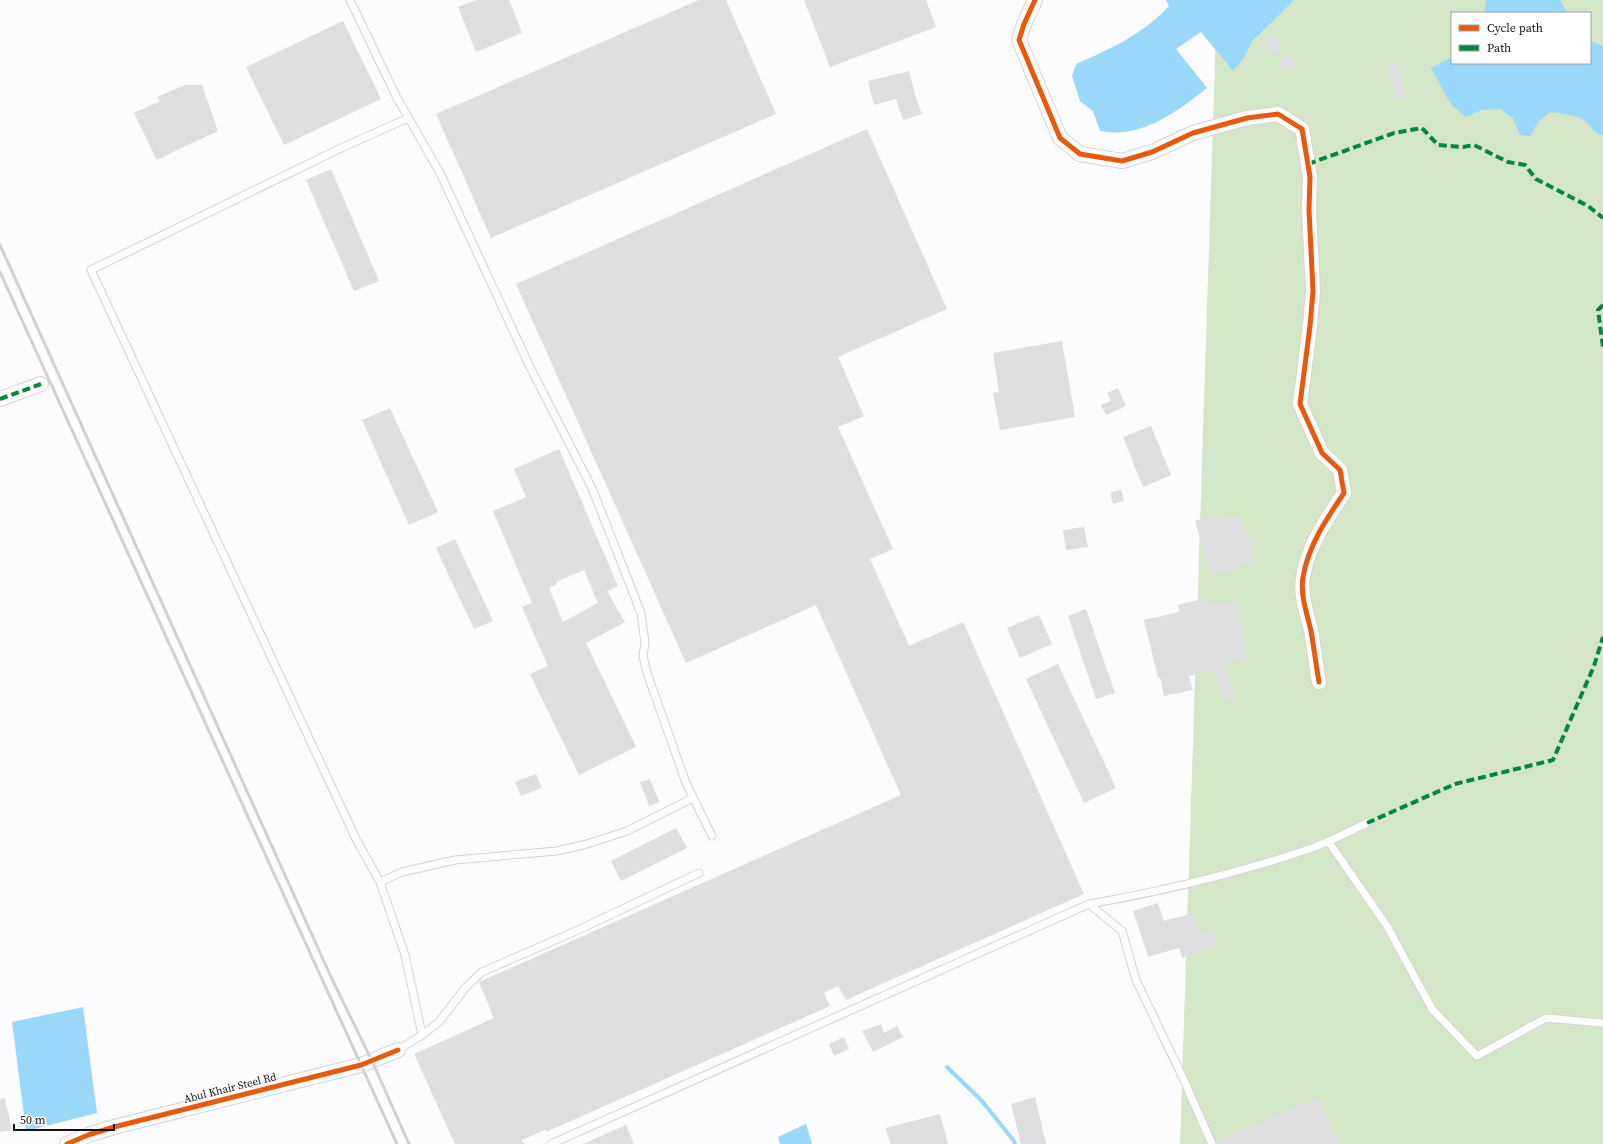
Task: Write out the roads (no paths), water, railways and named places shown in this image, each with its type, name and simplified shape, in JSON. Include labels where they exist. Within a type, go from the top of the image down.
[{"type":"street","points":[[1035,0],[1024,24],[1019,40],[1060,138],[1080,154],[1122,161],[1152,152],[1193,133],[1247,118],[1278,114],[1302,129],[1310,177],[1309,210],[1313,291],[1300,404],[1322,453],[1340,470],[1344,493],[1327,518],[1309,555],[1303,578],[1304,601],[1311,631],[1319,682]]},
{"type":"street","points":[[0,399],[41,384]]},
{"type":"street","name":"Abul Khair Steel Rd","points":[[67,1144],[88,1135],[114,1127],[361,1065],[398,1050]]},
{"type":"lane","points":[[350,0],[396,96],[440,173],[530,367],[592,488],[641,613],[645,643],[643,656],[646,673],[686,783],[712,836]]},
{"type":"lane","points":[[408,118],[332,152],[91,270],[356,839],[380,882],[405,955],[422,1035]]},
{"type":"lane","points":[[380,882],[402,872],[455,860],[557,851],[587,844],[628,831],[693,798]]},
{"type":"lane","points":[[551,1144],[1089,904],[1204,881],[1313,848],[1367,824]]},
{"type":"lane","points":[[1328,841],[1387,926],[1432,1009],[1477,1056],[1546,1018],[1603,1023]]},
{"type":"lane","points":[[398,1050],[439,1022],[470,983],[482,972],[576,931],[699,873]]},
{"type":"lane","points":[[1089,904],[1122,931],[1136,980],[1182,1076],[1212,1144]]},
{"type":"water","points":[[1166,0],[1294,0],[1252,41],[1244,58],[1233,71],[1201,32],[1176,49],[1207,88],[1183,106],[1158,122],[1144,127],[1130,131],[1100,131],[1093,111],[1080,101],[1072,76],[1076,64],[1102,53],[1137,33],[1169,6]]},
{"type":"water","points":[[1486,0],[1560,0],[1566,12],[1484,12]]},
{"type":"water","points":[[1591,41],[1603,46],[1603,135],[1596,133],[1586,122],[1579,118],[1562,113],[1550,112],[1538,122],[1530,136],[1520,135],[1513,118],[1500,109],[1482,110],[1465,117],[1450,103],[1431,68],[1451,58],[1451,64],[1591,64]]},
{"type":"water","points":[[83,1007],[97,1113],[26,1131],[12,1022]]},
{"type":"water","points":[[806,1124],[812,1144],[780,1144],[778,1137]]},
{"type":"waterway","points":[[947,1067],[982,1101],[1015,1144]]},
{"type":"railway","points":[[0,245],[331,977],[372,1061],[409,1144]]},
{"type":"railway","points":[[0,272],[397,1144]]}]
